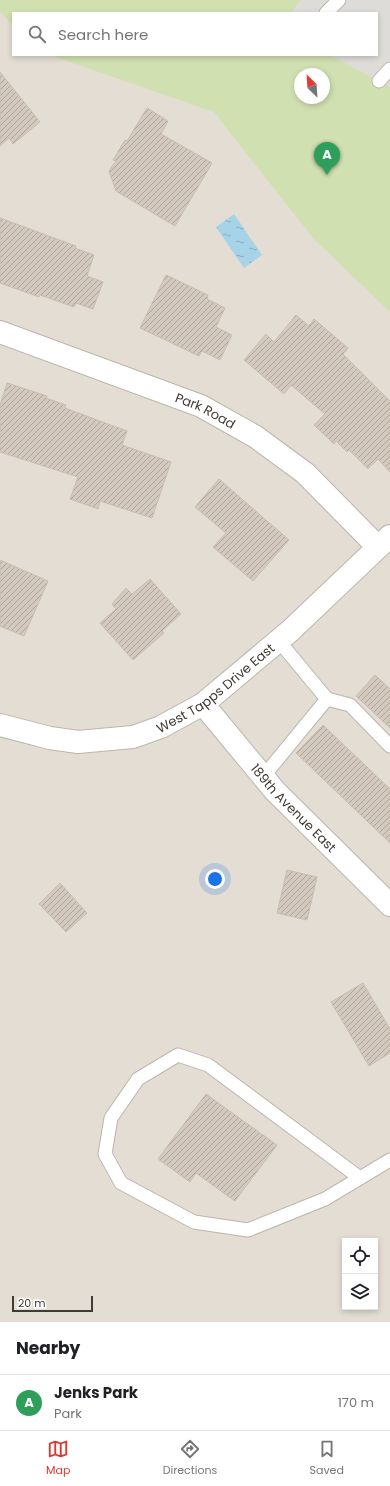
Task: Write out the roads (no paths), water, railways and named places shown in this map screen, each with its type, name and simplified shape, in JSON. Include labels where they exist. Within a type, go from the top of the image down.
[{"type":"street","name":"Park Road","points":[[0,332],[201,406],[256,437],[305,473],[384,541]]},
{"type":"street","name":"West Tapps Drive East","points":[[0,725],[50,738],[78,742],[133,737],[161,727],[203,704],[290,631],[384,541]]},
{"type":"street","name":"189th Avenue East","points":[[203,704],[274,791],[390,905]]},
{"type":"lane","points":[[327,12],[339,0]]},
{"type":"lane","points":[[379,81],[390,70]]},
{"type":"lane","points":[[278,640],[327,699],[350,705],[390,746]]},
{"type":"lane","points":[[263,777],[327,699]]},
{"type":"lane","points":[[360,1178],[208,1065],[178,1055],[138,1079],[111,1118],[105,1154],[121,1183],[194,1222],[248,1230],[325,1199],[360,1178],[390,1160]]},
{"type":"water","points":[[234,214],[262,255],[244,268],[216,227]]},
{"type":"place","name":"Jenks Park","points":[[327,175]]}]
